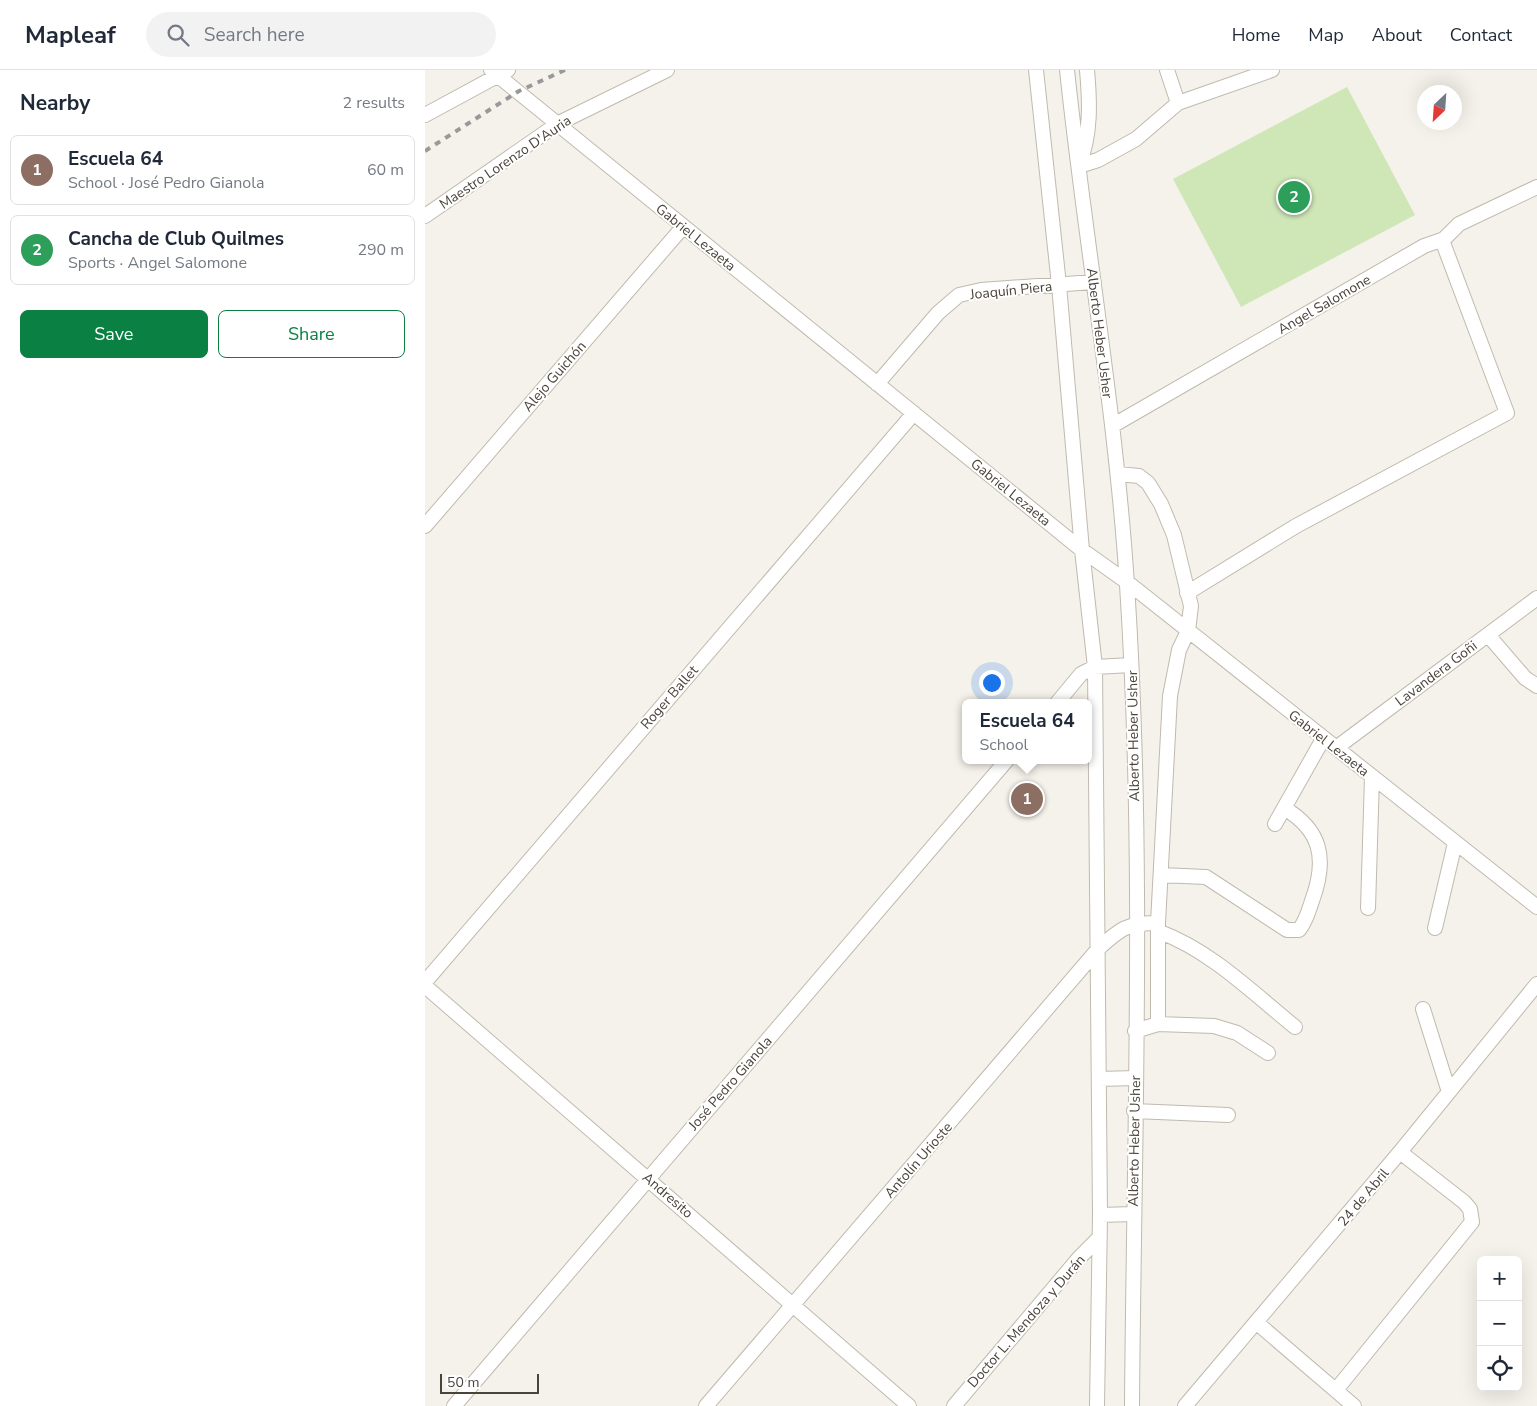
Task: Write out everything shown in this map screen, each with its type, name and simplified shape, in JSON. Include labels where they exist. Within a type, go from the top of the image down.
[{"type":"street","name":"Maestro Lorenzo D'Auria","points":[[425,216],[559,123],[667,70]]},
{"type":"street","points":[[1035,70],[1059,285],[1082,550],[1095,667],[1100,1215],[1097,1406]]},
{"type":"street","name":"Alberto Heber Usher","points":[[1067,70],[1118,474],[1127,582],[1131,665],[1137,923],[1132,1406]]},
{"type":"street","points":[[1079,166],[1086,148],[1089,126],[1087,70]]},
{"type":"street","points":[[1167,70],[1178,103]]},
{"type":"street","points":[[1079,166],[1098,160],[1136,139],[1178,103],[1272,70]]},
{"type":"street","name":"Gabriel Lezaeta","points":[[499,72],[683,227],[1082,550],[1127,582],[1537,907]]},
{"type":"street","points":[[425,115],[499,72]]},
{"type":"street","name":"Angel Salomone","points":[[1112,426],[1424,246],[1442,240],[1459,224],[1537,187]]},
{"type":"street","name":"Alejo Guichón","points":[[425,526],[683,227]]},
{"type":"street","points":[[1187,593],[1296,526],[1507,413],[1442,240]]},
{"type":"street","name":"Joaquín Piera","points":[[877,384],[938,313],[959,296],[981,290],[1095,282]]},
{"type":"street","name":"Roger Ballet","points":[[425,982],[913,413]]},
{"type":"street","points":[[1118,474],[1139,476],[1149,483],[1161,504],[1175,535],[1191,606],[1188,631],[1179,650],[1170,696],[1161,875],[1157,1024]]},
{"type":"street","name":"Lavandera Goñi","points":[[1335,748],[1537,598]]},
{"type":"street","points":[[1488,635],[1525,678],[1537,686]]},
{"type":"street","points":[[1060,699],[1081,674],[1095,667],[1131,665]]},
{"type":"street","points":[[1275,824],[1323,739]]},
{"type":"street","name":"José Pedro Gianola","points":[[454,1406],[1004,764]]},
{"type":"street","points":[[1368,908],[1372,777]]},
{"type":"street","points":[[1161,875],[1206,877],[1287,930],[1299,930],[1305,922],[1316,889],[1321,866],[1320,854],[1315,838],[1307,826],[1284,808]]},
{"type":"street","points":[[1435,928],[1455,843]]},
{"type":"street","points":[[1137,923],[1159,928],[1182,940],[1295,1027]]},
{"type":"street","name":"Antolín Urioste","points":[[706,1406],[1099,948],[1114,934],[1137,923]]},
{"type":"street","name":"24 de Abril","points":[[1185,1406],[1400,1152],[1537,984]]},
{"type":"street","name":"Andresito","points":[[425,986],[649,1178],[909,1406]]},
{"type":"street","points":[[1423,1009],[1449,1092]]},
{"type":"street","points":[[1135,1031],[1157,1024],[1214,1026],[1237,1033],[1268,1053]]},
{"type":"street","points":[[1099,1079],[1135,1078]]},
{"type":"street","points":[[1134,1111],[1228,1115]]},
{"type":"street","points":[[1336,1390],[1472,1222],[1470,1209],[1464,1202],[1400,1152]]},
{"type":"street","points":[[1100,1215],[1133,1214]]},
{"type":"street","name":"Doctor L. Mendoza y Durán","points":[[954,1406],[1079,1258],[1100,1237]]},
{"type":"street","points":[[1257,1323],[1355,1406]]},
{"type":"green space","points":[[1347,87],[1415,215],[1241,307],[1173,179]]},
{"type":"railway","points":[[425,151],[519,91],[565,70]]},
{"type":"place","name":"Cancha de Club Quilmes","points":[[1294,197]]},
{"type":"place","name":"Escuela 64","points":[[1027,799]]}]
